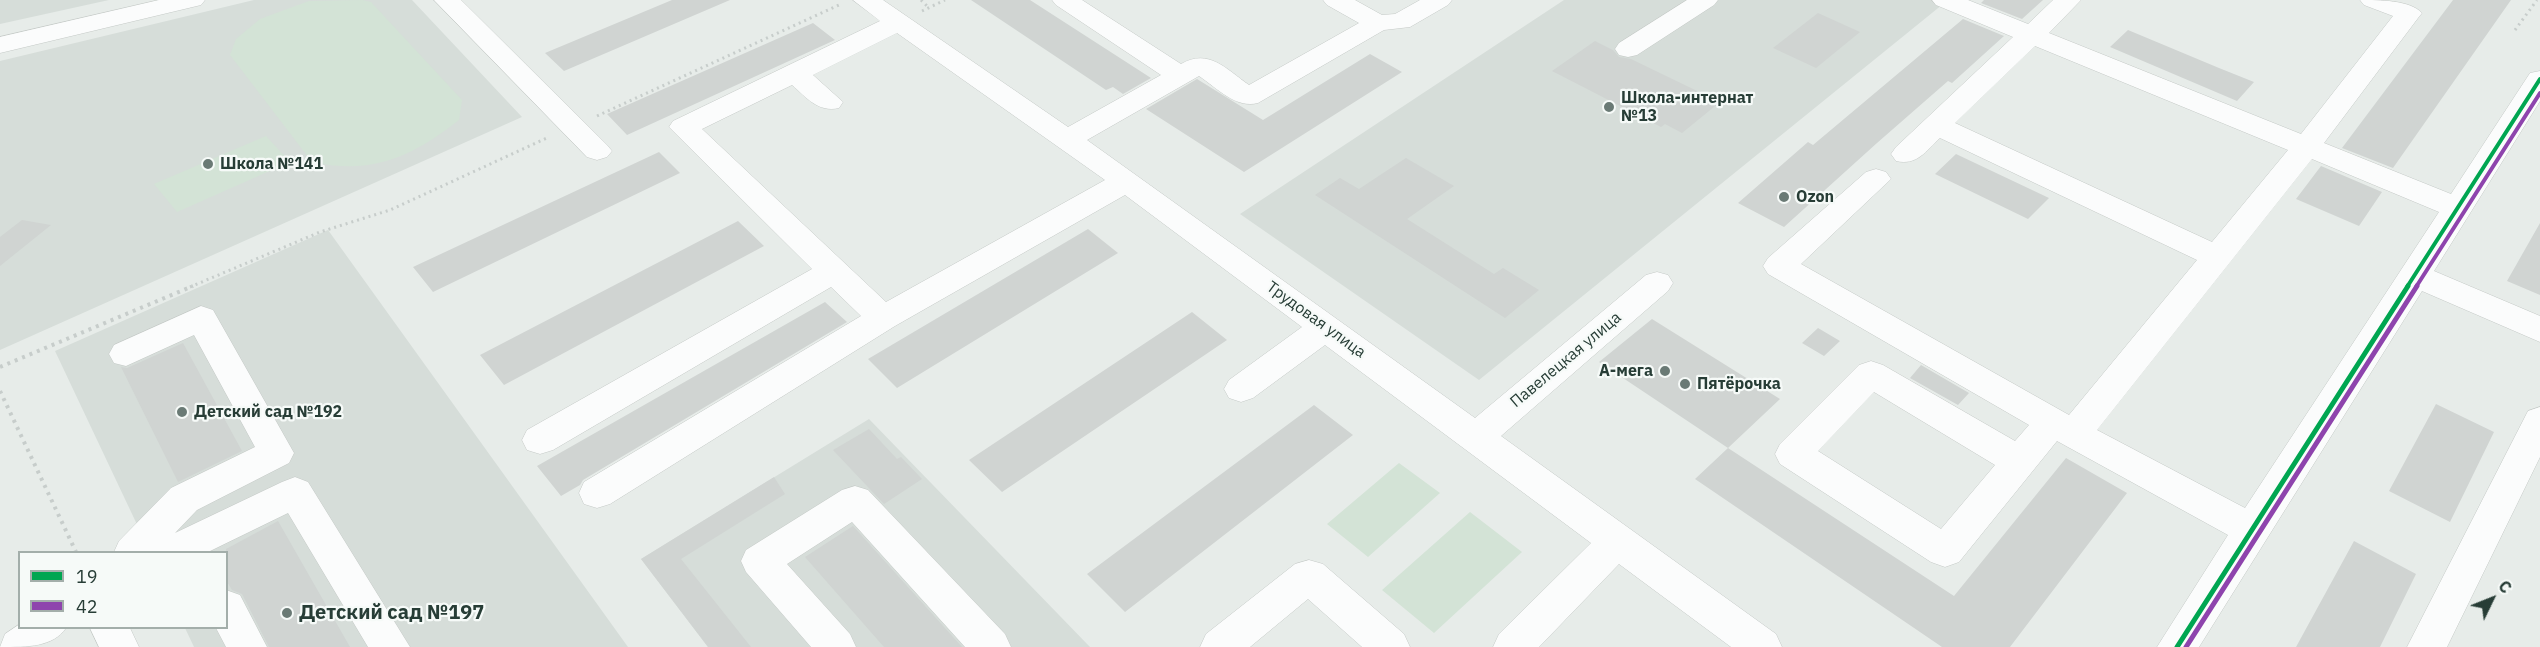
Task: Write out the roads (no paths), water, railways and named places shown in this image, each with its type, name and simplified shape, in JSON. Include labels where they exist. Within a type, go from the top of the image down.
[{"type":"street","points":[[0,45],[192,0]]},
{"type":"street","points":[[447,0],[597,151]]},
{"type":"street","points":[[1065,0],[1180,76]]},
{"type":"street","points":[[1336,0],[1378,23]]},
{"type":"street","points":[[1066,140],[1200,64],[1248,97],[1378,23],[1401,21],[1439,0]]},
{"type":"street","points":[[1628,49],[1704,0]]},
{"type":"street","points":[[1945,0],[2458,208]]},
{"type":"street","points":[[1906,154],[2068,0]]},
{"type":"street","points":[[2020,462],[1871,374],[1792,454],[1945,551],[2020,462],[2063,428],[2217,257],[2307,146],[2409,13],[2373,0]]},
{"type":"street","points":[[872,5],[794,73],[683,127],[883,318]]},
{"type":"street","name":"Трудовая улица","points":[[872,5],[1126,181],[1762,647]]},
{"type":"street","points":[[794,73],[829,102]]},
{"type":"street","points":[[2177,647],[2540,79]]},
{"type":"street","points":[[1936,125],[2217,257]]},
{"type":"street","points":[[1876,179],[1779,266],[2063,428],[2252,530]]},
{"type":"street","points":[[597,493],[883,318],[1126,181]]},
{"type":"street","points":[[540,440],[834,272]]},
{"type":"street","points":[[2415,275],[2540,330]]},
{"type":"street","name":"Павелецкая улица","points":[[1476,437],[1657,283]]},
{"type":"street","points":[[126,354],[201,318],[276,453],[184,499],[133,551]]},
{"type":"street","points":[[1241,389],[1326,327]]},
{"type":"street","points":[[2427,647],[2540,421]]},
{"type":"street","points":[[189,549],[295,492],[390,647]]},
{"type":"street","points":[[836,647],[760,561],[855,501],[991,647]]},
{"type":"street","points":[[1512,647],[1617,541]]},
{"type":"street","points":[[1220,647],[1309,576],[1390,647]]},
{"type":"street","points":[[228,611],[247,647]]},
{"type":"street","points":[[19,647],[43,629]]},
{"type":"street","points":[[111,629],[119,647]]},
{"type":"place","name":"Школа-интернат №13","points":[[1609,107]]},
{"type":"place","name":"Школа №141","points":[[208,164]]},
{"type":"place","name":"Ozon","points":[[1784,197]]},
{"type":"place","name":"А-мега","points":[[1665,371]]},
{"type":"place","name":"Пятёрочка","points":[[1685,384]]},
{"type":"place","name":"Детский сад №192","points":[[182,412]]},
{"type":"place","name":"Детский сад №197","points":[[287,613]]}]
